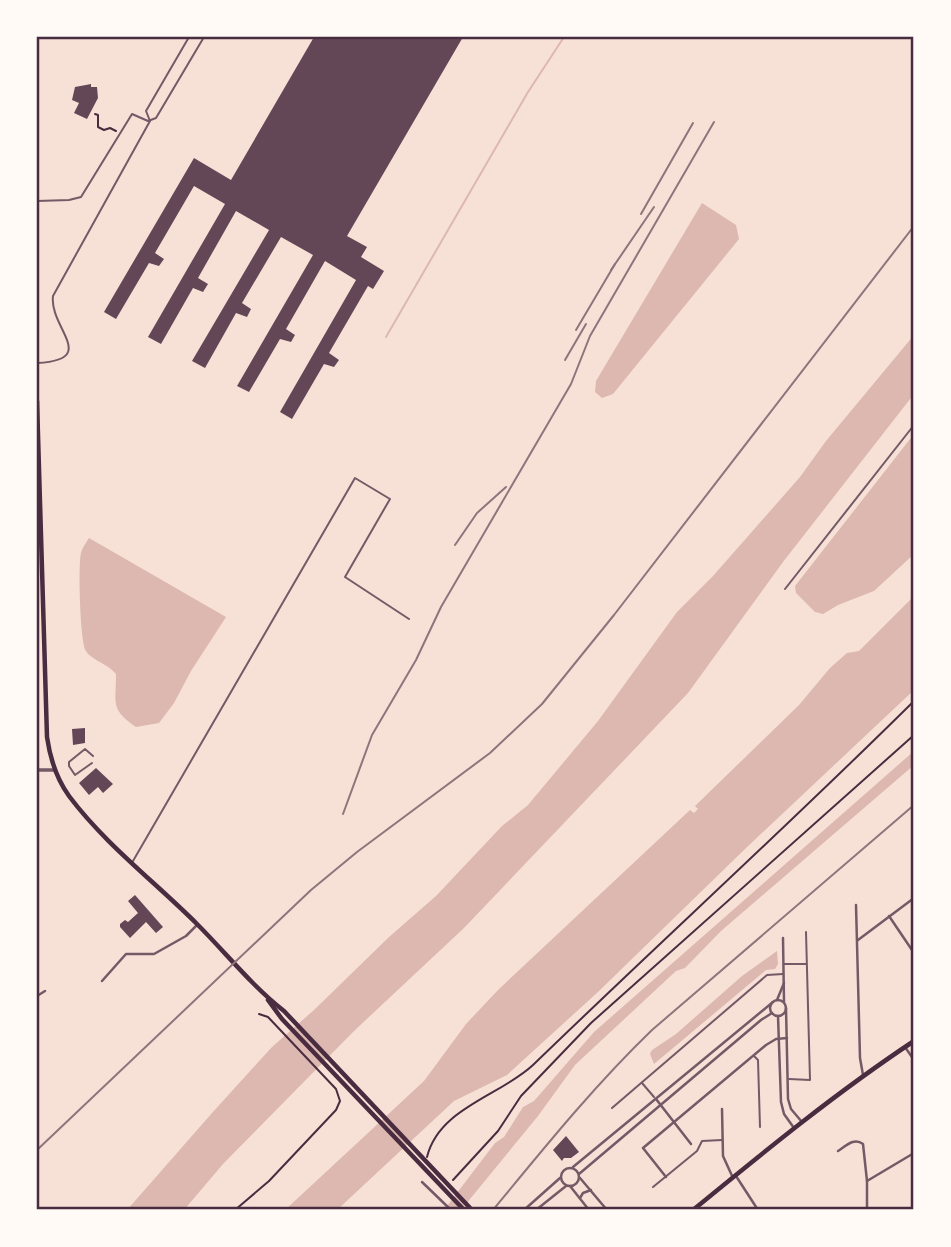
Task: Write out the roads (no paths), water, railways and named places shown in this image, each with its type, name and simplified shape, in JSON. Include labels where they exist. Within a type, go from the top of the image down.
[{"type":"main road","points":[[37,401],[49,752],[65,789],[79,808],[132,862],[198,925],[266,997],[284,1011],[472,1210]]},
{"type":"main road","points":[[266,997],[279,1016],[464,1210]]},
{"type":"main road","points":[[693,1210],[863,1075],[914,1041]]},
{"type":"street","points":[[37,770],[55,770]]},
{"type":"street","points":[[856,941],[914,898]]},
{"type":"street","points":[[856,905],[860,1058],[863,1075]]},
{"type":"street","points":[[889,916],[914,953]]},
{"type":"street","points":[[102,981],[126,954],[153,954],[186,936],[198,925]]},
{"type":"street","points":[[783,937],[789,1105],[802,1122]]},
{"type":"street","points":[[785,980],[770,1006],[772,1013],[778,1016],[785,1013],[786,1008]]},
{"type":"street","points":[[37,996],[44,991]]},
{"type":"street","points":[[524,1210],[561,1178],[564,1169],[573,1167],[775,1001],[784,1002]]},
{"type":"street","points":[[536,1210],[568,1186],[575,1184],[579,1175],[660,1104],[772,1013]]},
{"type":"street","points":[[778,1016],[781,1102],[784,1114],[794,1128]]},
{"type":"street","points":[[666,1177],[643,1148],[772,1040],[787,1038]]},
{"type":"street","points":[[905,1047],[914,1060]]},
{"type":"street","points":[[656,1099],[691,1144]]},
{"type":"street","points":[[722,1109],[724,1160],[758,1210]]},
{"type":"street","points":[[838,1151],[856,1140],[863,1144],[867,1210]]},
{"type":"street","points":[[867,1181],[914,1153]]},
{"type":"street","points":[[573,1167],[607,1210]]},
{"type":"street","points":[[561,1178],[589,1210]]},
{"type":"street","points":[[422,1181],[451,1210]]},
{"type":"street","points":[[580,1199],[583,1193],[591,1190]]},
{"type":"lane","points":[[150,121],[145,111],[189,37]]},
{"type":"lane","points":[[37,363],[64,359],[68,338],[53,310],[53,296],[150,121],[156,118],[204,37]]},
{"type":"lane","points":[[37,201],[80,197],[132,114],[150,121]]},
{"type":"lane","points":[[785,589],[914,425]]},
{"type":"lane","points":[[132,862],[355,478],[390,499],[345,577],[409,620]]},
{"type":"lane","points":[[92,763],[75,775],[69,766],[69,762],[85,750],[93,756]]},
{"type":"lane","points":[[788,1079],[810,1080],[806,932]]},
{"type":"lane","points":[[784,964],[807,964]]},
{"type":"lane","points":[[612,1108],[767,975],[784,974]]},
{"type":"lane","points":[[754,1055],[758,1060],[760,1127]]},
{"type":"lane","points":[[641,1082],[656,1099]]},
{"type":"lane","points":[[653,1187],[697,1151],[702,1141],[723,1140]]},
{"type":"waterway","points":[[386,337],[528,92],[564,37]]},
{"type":"railway","points":[[343,814],[372,735],[416,660],[441,607],[571,384],[590,336],[714,122]]},
{"type":"railway","points":[[641,214],[693,123]]},
{"type":"railway","points":[[611,270],[654,207]]},
{"type":"railway","points":[[37,1150],[311,890],[357,852],[490,753],[542,704],[614,615],[914,226]]},
{"type":"railway","points":[[576,330],[615,264]]},
{"type":"railway","points":[[565,360],[586,324]]},
{"type":"railway","points":[[455,545],[477,513],[506,487]]},
{"type":"railway","points":[[493,1210],[590,1095],[652,1030],[914,805]]}]
